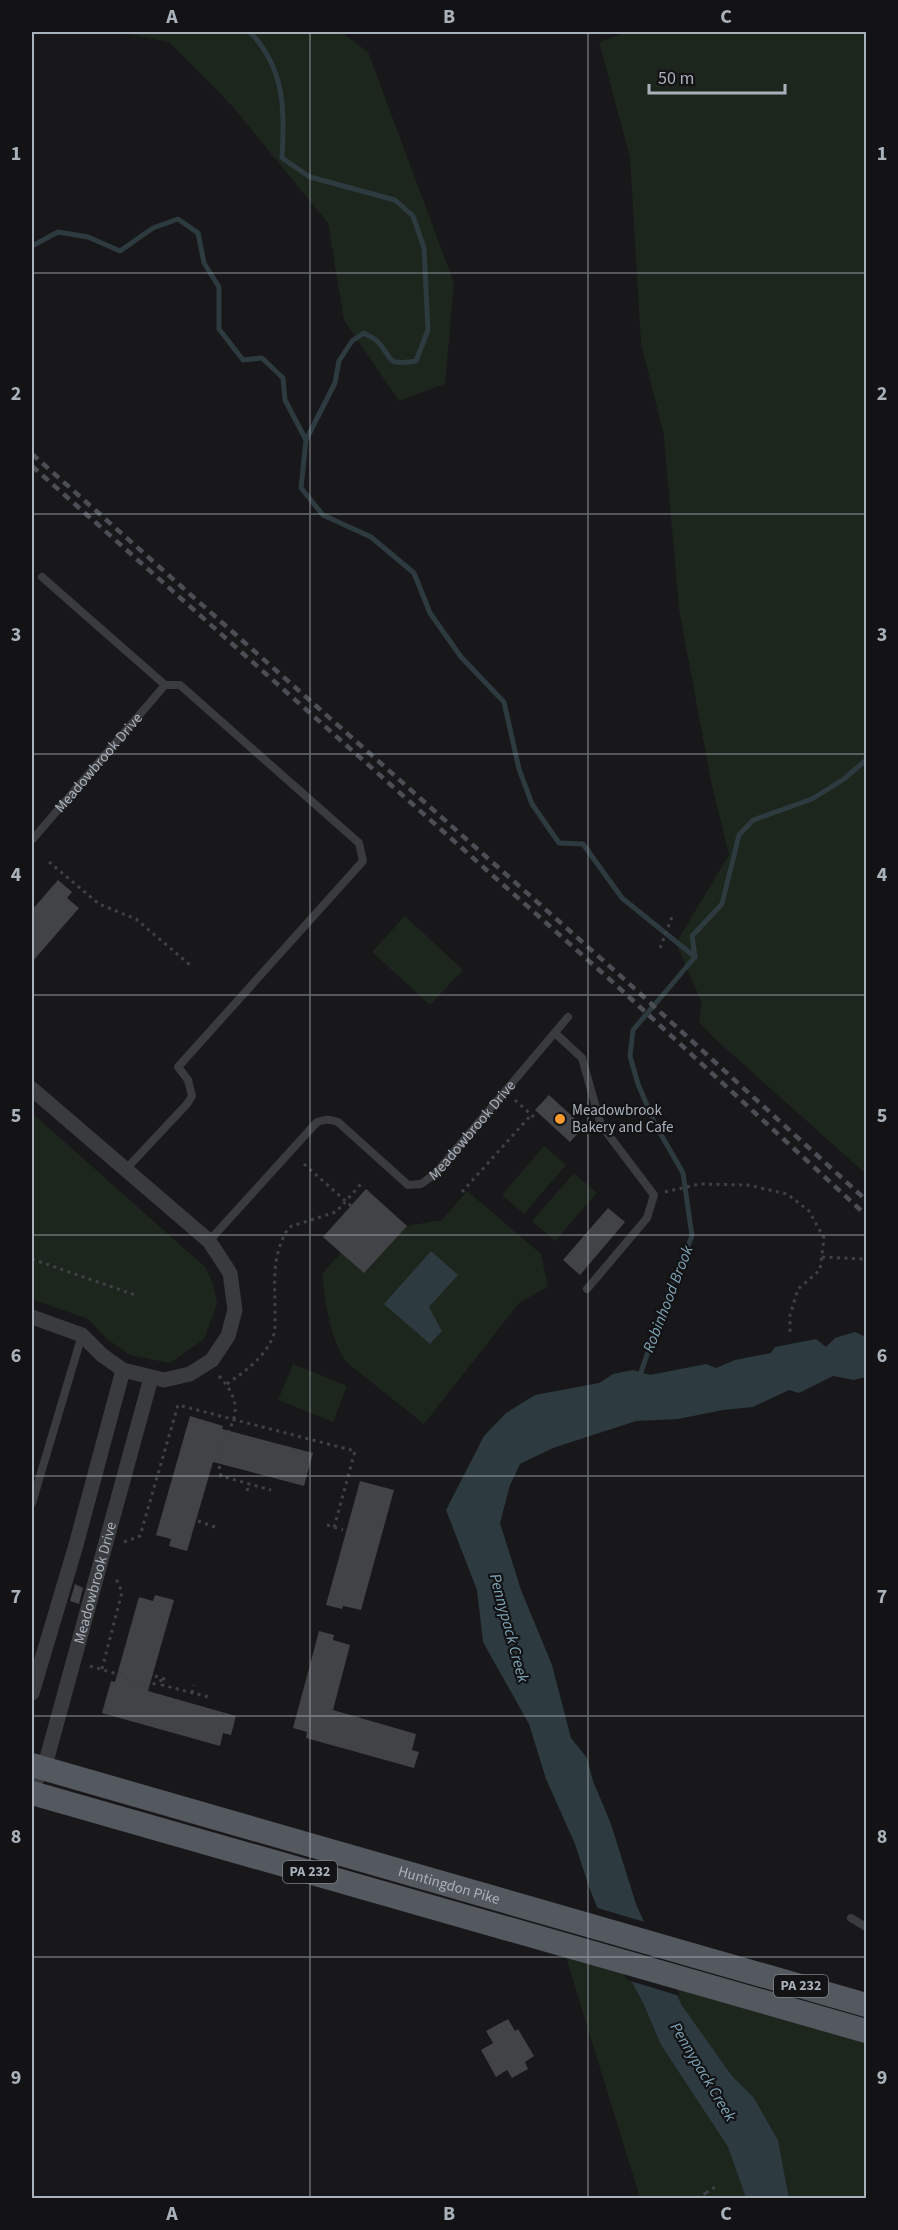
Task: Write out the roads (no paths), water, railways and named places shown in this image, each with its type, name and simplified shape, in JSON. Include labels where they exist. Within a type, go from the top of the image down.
[{"type":"main road","name":"Huntingdon Pike","points":[[36,1773],[571,1920],[735,1968],[856,1999]]},
{"type":"main road","name":"Huntingdon Pike","points":[[32,1793],[867,2031]]},
{"type":"street","points":[[32,1089],[209,1241],[230,1273],[235,1310],[228,1336],[212,1360],[190,1374],[164,1380],[123,1370],[82,1335],[32,1317]]},
{"type":"street","name":"Meadowbrook Drive","points":[[32,1693],[76,1545],[123,1370]]},
{"type":"street","name":"Meadowbrook Drive","points":[[36,1773],[151,1378]]},
{"type":"lane","points":[[42,577],[165,685],[180,685],[359,843],[363,861],[178,1067],[188,1080],[192,1096],[126,1170]]},
{"type":"lane","name":"Meadowbrook Drive","points":[[32,840],[165,685]]},
{"type":"lane","name":"Meadowbrook Drive","points":[[209,1241],[317,1122],[324,1119],[338,1122],[408,1185],[421,1184],[435,1174],[568,1017]]},
{"type":"lane","points":[[555,1033],[582,1058],[601,1125],[654,1195],[647,1218],[587,1289]]},
{"type":"lane","points":[[32,1503],[82,1335]]},
{"type":"lane","points":[[851,1918],[867,1927]]},
{"type":"water","points":[[431,1251],[458,1275],[429,1307],[442,1331],[430,1344],[384,1304]]},
{"type":"water","name":"Pennypack Creek","points":[[855,1332],[866,1337],[866,1377],[854,1380],[833,1376],[799,1393],[789,1390],[753,1407],[678,1419],[636,1421],[553,1448],[520,1464],[510,1485],[500,1523],[521,1590],[552,1665],[571,1738],[587,1758],[636,1904],[681,2004],[732,2076],[754,2098],[778,2140],[789,2198],[746,2198],[728,2147],[661,2045],[644,2005],[613,1947],[575,1844],[546,1779],[529,1724],[483,1642],[477,1590],[446,1510],[484,1436],[506,1413],[535,1395],[599,1383],[613,1374],[633,1370],[650,1375],[706,1364],[716,1368],[735,1360],[771,1353],[775,1347],[816,1339],[826,1347],[835,1338]]},
{"type":"waterway","name":"Robinhood Brook","points":[[250,32],[270,60],[280,90],[283,123],[282,158],[310,177],[395,200],[413,216],[424,248],[428,330],[416,361],[394,362],[377,341],[364,333],[352,341],[339,361],[335,383],[306,440],[301,488],[323,515],[371,537],[414,573],[430,613],[461,657],[504,702],[519,769],[532,804],[559,843],[583,844],[622,898],[695,957]]},
{"type":"waterway","points":[[32,245],[58,232],[88,237],[120,251],[153,228],[178,219],[198,233],[204,263],[219,287],[219,329],[243,360],[262,358],[283,378],[285,400],[306,440]]},
{"type":"waterway","points":[[695,957],[692,936],[722,904],[739,835],[753,820],[812,799],[844,779],[866,760]]},
{"type":"waterway","name":"Robinhood Brook","points":[[639,1378],[669,1291],[692,1236],[683,1173],[655,1124],[638,1084],[630,1056],[633,1030],[695,957]]},
{"type":"railway","points":[[32,454],[624,979],[866,1200]]},
{"type":"railway","points":[[32,466],[616,985],[866,1215]]},
{"type":"place","name":"Meadowbrook Bakery and Cafe","points":[[560,1119]]}]
